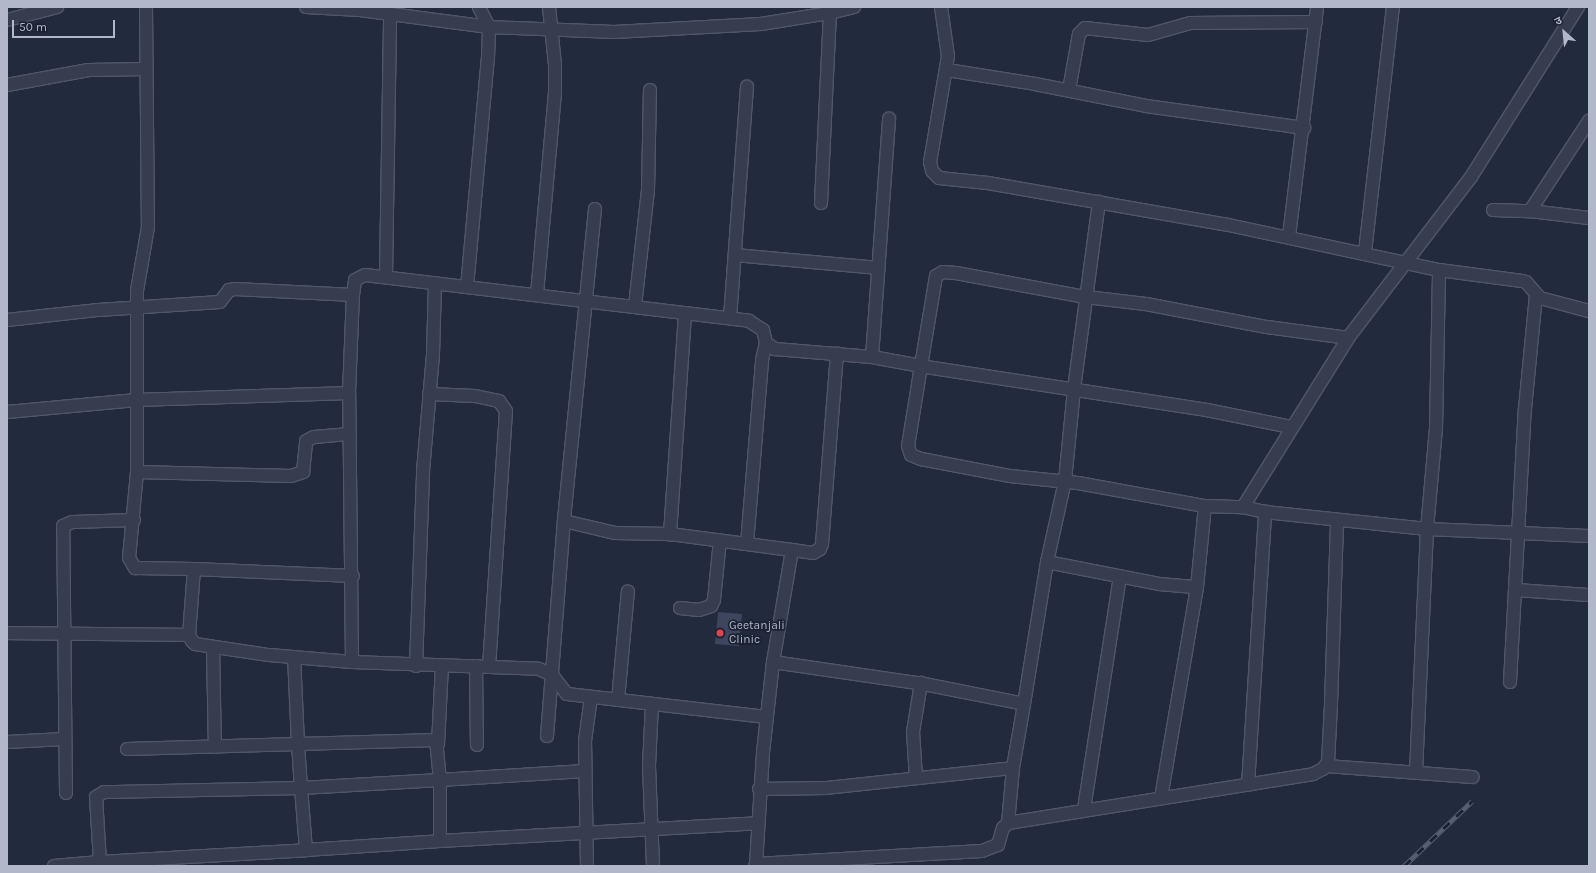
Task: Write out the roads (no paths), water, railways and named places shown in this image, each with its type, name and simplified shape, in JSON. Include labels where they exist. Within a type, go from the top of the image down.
[{"type":"street","points":[[7,20],[57,7]]},
{"type":"street","points":[[146,7],[148,227],[138,278],[136,400],[138,472],[129,558],[135,568],[353,576]]},
{"type":"street","points":[[306,7],[489,27],[614,32],[761,24],[808,12],[830,13],[849,7]]},
{"type":"street","points":[[467,287],[485,112],[489,27],[480,7]]},
{"type":"street","points":[[537,294],[555,93],[555,65],[550,30],[549,7]]},
{"type":"street","points":[[941,7],[948,56],[947,70],[935,126],[930,162],[936,176],[1099,202],[1289,236],[1408,261],[1439,270],[1522,281],[1526,282],[1536,295],[1545,301],[1589,311]]},
{"type":"street","points":[[1289,236],[1304,128],[1317,7]]},
{"type":"street","points":[[1365,252],[1393,7]]},
{"type":"street","points":[[1243,507],[1291,427],[1348,338],[1408,261],[1471,176],[1578,7]]},
{"type":"street","points":[[821,203],[830,13]]},
{"type":"street","points":[[386,277],[390,15]]},
{"type":"street","points":[[1069,90],[1079,34],[1085,28],[1148,35],[1190,23],[1316,22]]},
{"type":"street","points":[[7,85],[89,70],[146,69]]},
{"type":"street","points":[[947,70],[1069,90],[1146,106],[1304,128]]},
{"type":"street","points":[[730,318],[747,87]]},
{"type":"street","points":[[635,306],[648,191],[650,90]]},
{"type":"street","points":[[872,357],[889,119]]},
{"type":"street","points":[[1530,211],[1584,138],[1589,121]]},
{"type":"street","points":[[1008,823],[1013,768],[1047,562],[1065,482],[1074,389],[1099,202]]},
{"type":"street","points":[[547,736],[564,521],[595,209]]},
{"type":"street","points":[[1493,210],[1530,211],[1589,218]]},
{"type":"street","points":[[735,255],[878,268]]},
{"type":"street","points":[[1416,772],[1427,529],[1436,429],[1439,270]]},
{"type":"street","points":[[1348,338],[1267,327],[1146,304],[1086,297],[956,273],[939,273],[934,284],[908,446],[911,455],[921,459],[1010,476],[1065,482],[1204,506],[1243,507],[1265,512],[1427,529],[1589,536]]},
{"type":"street","points":[[352,662],[353,576],[349,393],[353,295],[357,277],[365,275],[537,294],[635,306],[685,314],[730,318],[755,323],[765,333],[766,343],[762,360],[747,544]]},
{"type":"street","points":[[416,666],[423,471],[435,283]]},
{"type":"street","points":[[7,320],[98,310],[220,302],[229,290],[235,289],[353,295]]},
{"type":"street","points":[[1510,682],[1517,532],[1525,409],[1536,295]]},
{"type":"street","points":[[670,534],[685,314]]},
{"type":"street","points":[[766,343],[775,349],[872,357],[921,366],[1207,410],[1291,427]]},
{"type":"street","points":[[564,521],[616,533],[670,534],[813,553],[820,549],[822,544],[837,354]]},
{"type":"street","points":[[7,412],[136,400],[349,393]]},
{"type":"street","points":[[429,394],[475,396],[499,401],[506,411],[482,666],[477,745]]},
{"type":"street","points":[[138,472],[291,476],[303,472],[306,441],[314,437],[350,434]]},
{"type":"street","points":[[1160,798],[1197,587],[1204,506]]},
{"type":"street","points":[[1248,785],[1265,512]]},
{"type":"street","points":[[66,794],[64,739],[63,526],[72,522],[134,520]]},
{"type":"street","points":[[1326,766],[1334,641],[1337,520]]},
{"type":"street","points":[[680,608],[699,610],[711,606],[714,600],[720,540]]},
{"type":"street","points":[[792,550],[773,662],[759,789],[756,865],[982,851],[998,845],[1003,828],[1008,823],[1084,809],[1313,774],[1326,766],[1473,777]]},
{"type":"street","points":[[1047,562],[1120,577],[1197,587]]},
{"type":"street","points":[[194,569],[189,635],[195,644],[294,657],[352,662],[416,666],[482,666],[539,669],[552,676],[567,694],[767,716]]},
{"type":"street","points":[[1084,809],[1120,577]]},
{"type":"street","points":[[1514,590],[1589,595]]},
{"type":"street","points":[[618,700],[628,591]]},
{"type":"street","points":[[7,633],[63,632],[189,635]]},
{"type":"street","points":[[213,647],[215,747]]},
{"type":"street","points":[[294,657],[298,744],[306,850]]},
{"type":"street","points":[[773,662],[921,684],[1024,704]]},
{"type":"street","points":[[440,841],[440,780],[438,744],[442,666]]},
{"type":"street","points":[[916,778],[913,732],[921,684]]},
{"type":"street","points":[[587,866],[585,741],[591,696]]},
{"type":"street","points":[[652,704],[649,766],[650,829],[653,866]]},
{"type":"street","points":[[7,742],[64,739]]},
{"type":"street","points":[[127,749],[434,739],[438,744]]},
{"type":"street","points":[[759,789],[826,788],[1013,768]]},
{"type":"street","points":[[100,864],[95,802],[96,797],[104,792],[301,788],[585,771]]},
{"type":"street","points":[[54,866],[440,841],[757,823]]},
{"type":"railway","points":[[1404,866],[1472,801]]},
{"type":"place","name":"Geetanjali Clinic","points":[[720,633]]}]
